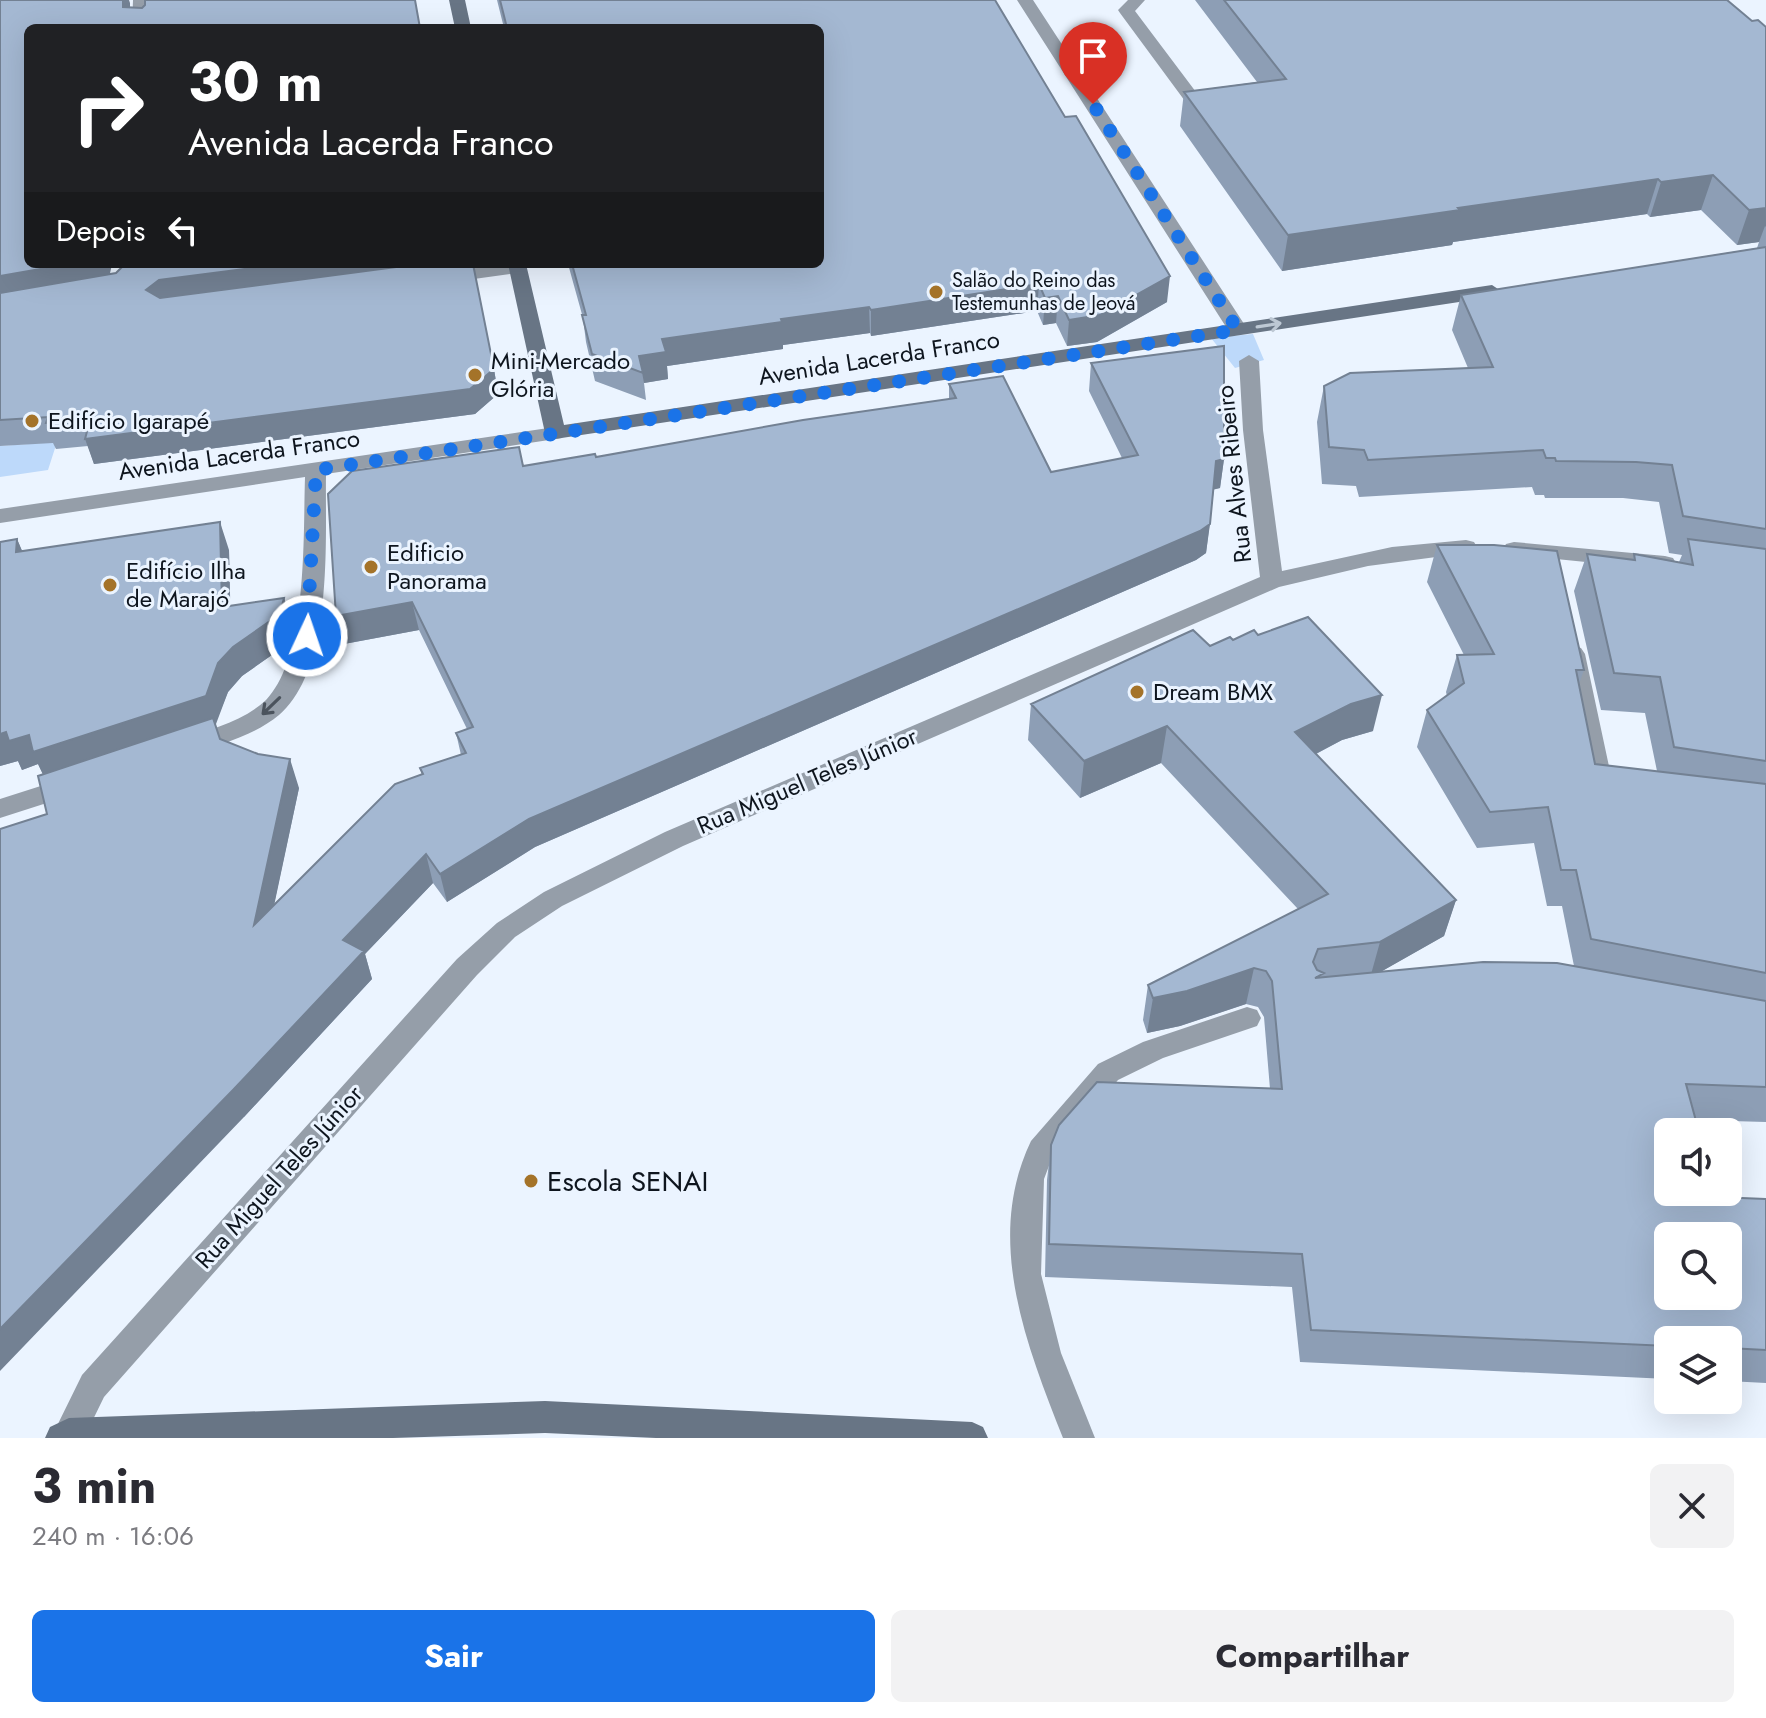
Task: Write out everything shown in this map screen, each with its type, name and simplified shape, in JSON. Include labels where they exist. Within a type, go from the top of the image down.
[{"type":"street","points":[[140,24],[141,0]]},
{"type":"street","points":[[457,0],[462,24]]},
{"type":"street","points":[[1025,0],[1238,330]]},
{"type":"street","points":[[1137,0],[1126,10],[1202,112]]},
{"type":"street","points":[[419,281],[504,268]]},
{"type":"street","points":[[517,268],[555,433]]},
{"type":"street","name":"Avenida Lacerda Franco","points":[[0,516],[1517,288]]},
{"type":"street","name":"Rua Alves Ribeiro","points":[[1249,361],[1253,430],[1272,581]]},
{"type":"street","points":[[172,751],[244,727],[276,704],[297,669],[307,636],[316,470]]},
{"type":"street","name":"Rua Miguel Teles Júnior","points":[[65,1436],[93,1386],[467,967],[506,930],[553,899],[674,839],[1272,581],[1367,556],[1416,549],[1551,550],[1688,567]]},
{"type":"street","points":[[1551,550],[1556,576]]},
{"type":"street","points":[[1569,635],[1599,775],[1608,784],[1641,794]]},
{"type":"street","points":[[0,809],[101,775]]},
{"type":"street","points":[[1079,1438],[1045,1353],[1026,1274],[1029,1179],[1041,1150],[1067,1116],[1108,1072],[1153,1050],[1247,1018]]},
{"type":"street","points":[[65,1436],[544,1428],[972,1438]]},
{"type":"shaded area","points":[[1253,334],[1264,360],[1235,368],[1211,338]]},
{"type":"shaded area","points":[[57,442],[48,470],[0,477],[0,446]]},
{"type":"building","points":[[0,0],[123,0],[123,7],[142,8],[145,0],[415,0],[419,24],[24,24],[24,268],[46,268],[0,276]]},
{"type":"building","points":[[500,0],[995,0],[1065,117],[1076,116],[1170,276],[1100,315],[1069,320],[1058,296],[1045,298],[1039,284],[871,310],[869,307],[781,319],[782,322],[662,339],[666,352],[639,356],[643,373],[592,354],[582,315],[586,315],[573,268],[824,268],[824,24],[506,24]]},
{"type":"building","points":[[1224,0],[1727,0],[1752,21],[1758,20],[1766,27],[1766,208],[1749,210],[1713,175],[1661,182],[1658,179],[1288,235],[1184,92],[1286,79]]},
{"type":"building","points":[[1766,247],[1766,529],[1683,516],[1672,465],[1556,461],[1555,458],[1546,458],[1543,450],[1368,460],[1364,450],[1329,447],[1324,386],[1350,373],[1493,367],[1461,295]]},
{"type":"building","points":[[121,268],[253,268],[159,280],[146,290],[160,298],[389,268],[474,268],[494,369],[470,389],[85,439],[90,420],[46,423],[48,417],[0,420],[0,293],[116,273]]},
{"type":"building","points":[[1224,346],[1224,459],[1216,461],[1210,524],[1200,531],[529,819],[440,874],[426,854],[343,940],[364,951],[0,1329],[0,829],[47,814],[38,776],[213,718],[220,739],[258,754],[290,759],[254,925],[395,784],[423,774],[420,768],[466,753],[456,733],[473,727],[412,602],[336,616],[328,494],[352,471],[519,447],[523,466],[595,454],[596,457],[803,420],[956,398],[949,384],[1003,376],[1051,472],[1138,455],[1091,363]]},
{"type":"building","points":[[220,522],[222,607],[284,598],[280,614],[233,647],[218,663],[206,696],[33,752],[29,735],[9,741],[6,732],[0,734],[0,542],[17,539],[16,552]]},
{"type":"building","points":[[1688,539],[1766,549],[1766,761],[1674,747],[1660,677],[1614,673],[1587,554],[1635,560],[1634,554],[1693,565]]},
{"type":"building","points":[[1437,545],[1494,545],[1557,551],[1584,670],[1576,670],[1595,764],[1766,784],[1766,973],[1591,939],[1576,870],[1561,870],[1548,807],[1490,812],[1427,710],[1464,683],[1457,655],[1494,654]]},
{"type":"building","points":[[1308,617],[1382,695],[1351,704],[1295,732],[1456,900],[1380,942],[1318,949],[1313,962],[1317,970],[1324,973],[1315,978],[1483,962],[1557,963],[1766,1001],[1766,1087],[1686,1084],[1695,1118],[1654,1118],[1654,1206],[1742,1206],[1742,1198],[1766,1199],[1766,1350],[1742,1349],[1742,1326],[1654,1326],[1654,1345],[1311,1330],[1302,1254],[1049,1244],[1051,1145],[1059,1125],[1097,1082],[1282,1089],[1272,981],[1266,971],[1254,968],[1187,991],[1153,998],[1148,985],[1328,894],[1167,726],[1084,761],[1031,704],[1193,630],[1210,646],[1254,630],[1258,635]]},
{"type":"place","name":"Salão do Reino das Testemunhas de Jeová","points":[[936,292]]},
{"type":"place","name":"Mini-Mercado Glória","points":[[475,375]]},
{"type":"place","name":"Edifício Igarapé","points":[[32,421]]},
{"type":"place","name":"Edificio Panorama","points":[[371,567]]},
{"type":"place","name":"Edifício Ilha de Marajó","points":[[110,585]]},
{"type":"place","name":"Dream BMX","points":[[1137,692]]},
{"type":"place","name":"Escola SENAI","points":[[531,1181]]},
{"type":"route","points":[[307,636],[316,470],[1238,330],[1093,104]]}]
